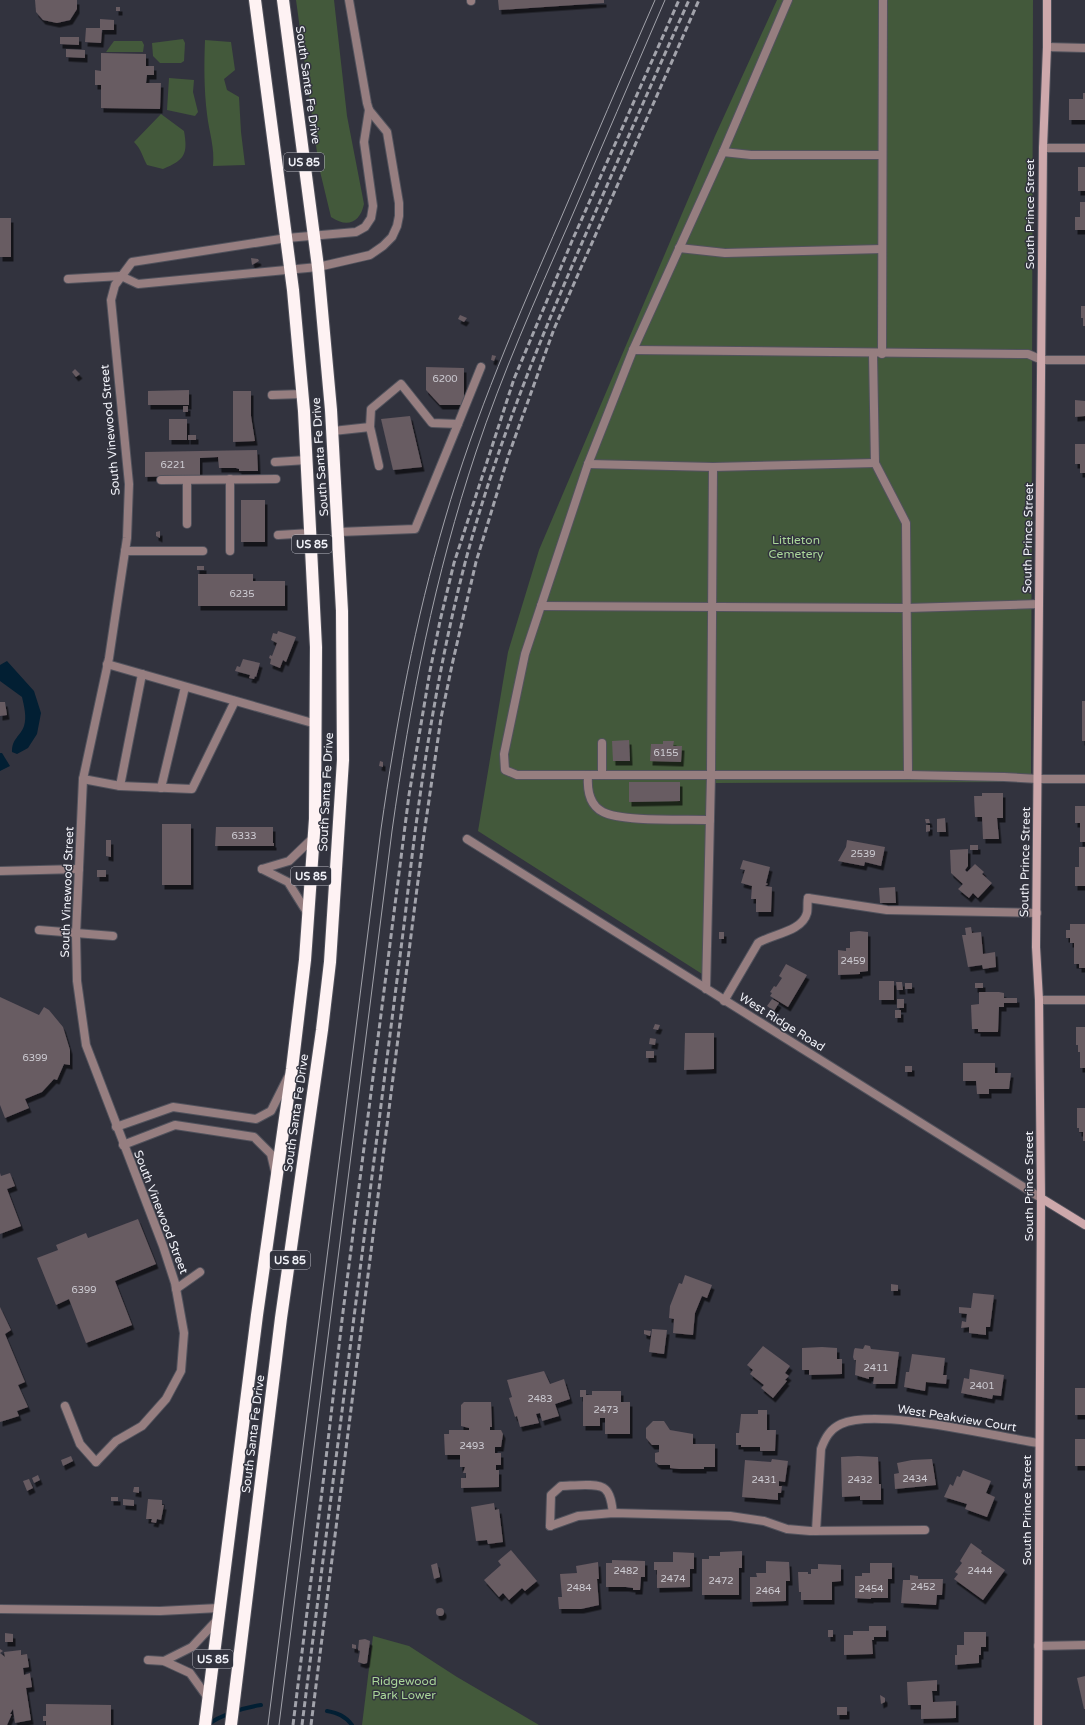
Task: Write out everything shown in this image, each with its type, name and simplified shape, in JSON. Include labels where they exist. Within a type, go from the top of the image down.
[{"type":"highway","name":"South Santa Fe Drive","points":[[205,1725],[256,1323],[292,1069],[305,960],[314,837],[316,647],[303,394],[291,270],[255,0]]},
{"type":"highway","name":"South Santa Fe Drive","points":[[231,1725],[274,1379],[330,962],[343,760],[344,646],[333,431],[318,267],[283,0]]},
{"type":"street","points":[[68,279],[121,276],[138,284],[291,270],[318,267],[370,255],[383,246],[392,237],[397,226],[399,203],[387,132],[369,110],[350,0]]},
{"type":"street","points":[[788,0],[723,152],[632,350],[588,464],[525,654],[504,754],[505,770],[517,775],[908,775],[1085,779]]},
{"type":"street","points":[[882,354],[883,0]]},
{"type":"street","name":"South Prince Street","points":[[1038,1725],[1041,1198],[1039,1000],[1036,947],[1043,148],[1047,47],[1047,0]]},
{"type":"street","points":[[1047,47],[1085,48]]},
{"type":"street","name":"South Vinewood Street","points":[[65,1406],[80,1444],[96,1462],[116,1441],[142,1426],[166,1399],[181,1371],[184,1332],[176,1289],[163,1246],[116,1127],[86,1045],[77,981],[76,934],[83,779],[107,664],[125,551],[129,484],[111,300],[115,285],[132,262],[287,238],[356,232],[365,227],[371,218],[373,206],[364,142],[369,110]]},
{"type":"street","points":[[1043,148],[1085,148]]},
{"type":"street","points":[[723,152],[751,155],[882,155]]},
{"type":"street","points":[[679,248],[725,253],[882,250]]},
{"type":"street","points":[[632,350],[873,354],[1028,354],[1042,360],[1085,360]]},
{"type":"street","points":[[873,354],[875,464],[906,523],[908,775]]},
{"type":"street","points":[[338,532],[415,529],[481,367]]},
{"type":"street","points":[[379,466],[370,427],[371,409],[401,384],[432,423],[458,424]]},
{"type":"street","points":[[272,395],[303,394]]},
{"type":"street","points":[[333,431],[370,427]]},
{"type":"street","points":[[275,462],[307,460]]},
{"type":"street","points":[[588,464],[713,467],[875,464]]},
{"type":"street","points":[[706,989],[711,775],[713,467]]},
{"type":"street","points":[[230,479],[230,551]]},
{"type":"street","points":[[161,480],[276,479]]},
{"type":"street","points":[[187,480],[187,524]]},
{"type":"street","points":[[278,535],[311,533]]},
{"type":"street","points":[[125,551],[202,551]]},
{"type":"street","points":[[541,606],[907,608],[1039,604]]},
{"type":"street","points":[[107,664],[316,724]]},
{"type":"street","points":[[120,786],[142,674]]},
{"type":"street","points":[[161,788],[185,686]]},
{"type":"street","points":[[83,779],[120,786],[192,789],[235,701]]},
{"type":"street","points":[[602,743],[602,775]]},
{"type":"street","points":[[588,775],[587,792],[594,804],[602,812],[619,818],[710,820]]},
{"type":"street","points":[[308,915],[288,882],[262,869],[289,861],[314,837]]},
{"type":"street","name":"West Ridge Road","points":[[467,839],[724,1001],[1085,1225]]},
{"type":"street","points":[[0,871],[79,869]]},
{"type":"street","points":[[724,1001],[758,943],[793,927],[805,919],[808,912],[808,898],[887,910],[970,913],[1037,913]]},
{"type":"street","points":[[39,930],[114,936]]},
{"type":"street","points":[[1039,1000],[1085,1000]]},
{"type":"street","points":[[116,1127],[173,1107],[256,1119],[271,1111],[292,1069]]},
{"type":"street","points":[[123,1145],[175,1126],[254,1137],[271,1154],[277,1177]]},
{"type":"street","points":[[176,1289],[200,1272]]},
{"type":"street","name":"West Peakview Court","points":[[816,1531],[821,1449],[825,1438],[841,1424],[850,1421],[892,1420],[1040,1443]]},
{"type":"street","points":[[613,1513],[610,1498],[606,1489],[598,1485],[561,1486],[551,1495],[549,1505],[550,1526],[578,1516],[613,1513],[730,1516],[764,1521],[787,1528],[816,1531],[925,1530]]},
{"type":"street","points":[[0,1609],[160,1611],[219,1614]]},
{"type":"street","points":[[164,1661],[192,1647],[219,1614]]},
{"type":"street","points":[[1038,1646],[1085,1645]]},
{"type":"street","points":[[148,1660],[164,1661],[190,1673],[208,1698]]},
{"type":"green space","points":[[296,0],[334,0],[347,116],[364,204],[359,216],[352,222],[342,222],[331,217],[319,167]]},
{"type":"green space","name":"Littleton Cemetery","points":[[777,0],[1033,0],[1031,782],[715,783],[710,979],[478,831],[508,652],[539,550],[715,136]]},
{"type":"green space","points":[[183,39],[185,43],[184,61],[181,63],[160,63],[153,56],[152,43]]},
{"type":"green space","points":[[205,40],[231,42],[235,70],[224,79],[227,90],[239,97],[245,165],[213,166],[213,146],[205,95]]},
{"type":"green space","points":[[114,41],[142,41],[144,45],[143,52],[106,52]]},
{"type":"green space","points":[[169,78],[194,80],[193,92],[198,112],[195,116],[167,110]]},
{"type":"green space","points":[[161,114],[184,131],[186,145],[185,151],[180,159],[163,169],[147,165],[140,150],[134,142]]},
{"type":"green space","name":"Ridgewood Park Lower","points":[[373,1636],[409,1646],[457,1677],[539,1725],[362,1725]]},
{"type":"water","points":[[7,661],[34,691],[41,713],[37,734],[28,748],[17,754],[12,752],[12,747],[24,726],[25,712],[22,697],[0,681],[0,665]]},
{"type":"water","points":[[0,753],[2,753],[10,766],[0,771]]},
{"type":"building","points":[[35,0],[77,0],[77,9],[70,20],[57,23],[43,20],[36,12]]},
{"type":"building","points":[[498,0],[604,0],[604,3],[499,10]]},
{"type":"building","points":[[116,7],[120,7],[120,11],[116,11]]},
{"type":"building","points":[[100,19],[114,20],[114,30],[102,30],[101,43],[85,42],[86,28],[100,28]]},
{"type":"building","points":[[60,37],[79,37],[79,45],[60,44]]},
{"type":"building","points":[[66,49],[85,50],[85,58],[66,57]]},
{"type":"building","points":[[101,53],[146,54],[146,66],[154,66],[154,75],[147,75],[146,83],[161,83],[160,109],[101,108],[101,85],[95,85],[95,70],[101,71]]},
{"type":"building","points":[[1083,93],[1085,93],[1085,120],[1069,120],[1069,99],[1083,99]]},
{"type":"building","points":[[1078,167],[1085,167],[1085,191],[1078,191]]},
{"type":"building","points":[[1080,202],[1085,202],[1085,230],[1075,230],[1075,217],[1080,217]]},
{"type":"building","points":[[0,218],[11,218],[11,257],[0,257]]},
{"type":"building","points":[[251,258],[258,259],[259,261],[252,265]]},
{"type":"building","points":[[1081,306],[1085,306],[1085,326],[1083,326],[1083,318],[1081,318]]},
{"type":"building","points":[[460,315],[467,318],[464,322],[458,319]]},
{"type":"building","points":[[492,355],[496,356],[494,361],[491,360]]},
{"type":"building","points":[[426,367],[464,368],[464,405],[440,405],[426,390]]},
{"type":"building","points":[[75,369],[80,374],[76,377],[72,372]]},
{"type":"building","points":[[189,390],[189,405],[148,405],[148,391]]},
{"type":"building","points":[[233,391],[251,391],[251,416],[255,441],[233,442]]},
{"type":"building","points":[[1075,400],[1085,401],[1085,416],[1075,417]]},
{"type":"building","points":[[183,406],[188,406],[188,412],[183,412]]},
{"type":"building","points":[[410,416],[422,467],[393,470],[381,419]]},
{"type":"building","points":[[169,419],[187,419],[187,440],[169,440]]},
{"type":"building","points":[[188,435],[196,435],[196,440],[188,440]]},
{"type":"building","points":[[1075,444],[1085,444],[1085,473],[1080,473],[1080,464],[1075,464]]},
{"type":"building","points":[[257,450],[258,471],[239,471],[239,469],[236,468],[219,468],[218,457],[200,458],[200,475],[145,477],[145,452]]},
{"type":"building","points":[[241,500],[265,500],[265,542],[241,542]]},
{"type":"building","points":[[160,531],[160,538],[156,536],[156,532]]},
{"type":"building","points":[[197,566],[204,566],[204,570],[197,570]]},
{"type":"building","points":[[198,574],[253,574],[253,581],[285,581],[285,606],[198,606]]},
{"type":"building","points":[[278,631],[296,637],[286,662],[283,660],[280,668],[270,664],[271,659],[269,658],[270,655],[272,656],[277,643],[271,640],[273,633],[277,634]]},
{"type":"building","points":[[243,659],[260,663],[254,679],[249,678],[250,675],[235,671],[237,666],[240,667]]},
{"type":"building","points":[[1082,701],[1085,701],[1085,741],[1082,741]]},
{"type":"building","points":[[0,702],[5,702],[7,715],[0,716]]},
{"type":"building","points":[[629,740],[630,761],[613,761],[612,741]]},
{"type":"building","points":[[663,741],[674,741],[673,746],[682,746],[681,762],[650,761],[651,744],[663,744]]},
{"type":"building","points":[[380,761],[383,762],[383,767],[379,766]]},
{"type":"building","points":[[629,782],[680,782],[680,801],[629,802]]},
{"type":"building","points":[[982,793],[1003,793],[1003,818],[997,818],[999,839],[983,839],[982,817],[975,817],[974,796],[982,796]]},
{"type":"building","points":[[1075,806],[1085,806],[1085,842],[1080,842],[1080,823],[1075,823]]},
{"type":"building","points":[[945,818],[946,832],[937,832],[937,819]]},
{"type":"building","points":[[925,819],[929,819],[930,823],[926,823]]},
{"type":"building","points":[[162,824],[191,824],[191,885],[162,885]]},
{"type":"building","points":[[926,825],[930,825],[930,831],[926,832]]},
{"type":"building","points":[[216,827],[273,827],[274,846],[215,846]]},
{"type":"building","points":[[106,840],[111,840],[111,857],[106,856]]},
{"type":"building","points":[[847,840],[885,847],[881,866],[865,862],[864,866],[838,861],[846,847]]},
{"type":"building","points":[[970,845],[978,845],[978,850],[970,850]]},
{"type":"building","points":[[1079,847],[1085,847],[1085,886],[1075,886],[1075,867],[1079,867]]},
{"type":"building","points":[[968,849],[968,866],[965,870],[967,872],[975,864],[984,872],[982,874],[992,883],[978,898],[973,893],[969,898],[958,889],[963,884],[951,873],[950,850]]},
{"type":"building","points":[[743,860],[770,867],[766,883],[768,884],[765,886],[772,887],[771,912],[756,912],[756,899],[751,899],[752,886],[741,883],[745,870],[740,869]]},
{"type":"building","points":[[97,870],[106,870],[106,877],[97,877]]},
{"type":"building","points":[[895,887],[896,903],[880,903],[879,888]]},
{"type":"building","points":[[1070,924],[1085,924],[1085,968],[1079,968],[1079,964],[1074,964],[1074,943],[1070,943],[1070,938],[1066,938],[1066,930],[1070,930]]},
{"type":"building","points":[[971,927],[972,933],[981,932],[983,954],[995,952],[996,967],[983,969],[982,965],[968,967],[962,935],[966,935],[965,928]]},
{"type":"building","points":[[719,932],[724,932],[724,939],[719,939]]},
{"type":"building","points":[[850,932],[868,932],[868,971],[860,972],[860,974],[838,975],[838,950],[846,951],[846,948],[850,948]]},
{"type":"building","points":[[786,964],[807,975],[788,1007],[770,996],[772,993],[770,992],[774,986],[776,987],[782,978],[779,976]]},
{"type":"building","points":[[879,981],[894,981],[894,1000],[879,1000]]},
{"type":"building","points":[[896,982],[902,982],[903,990],[897,990]]},
{"type":"building","points":[[905,983],[912,983],[912,989],[905,989]]},
{"type":"building","points":[[975,983],[983,983],[983,988],[975,988]]},
{"type":"building","points":[[979,992],[999,992],[1004,993],[1004,998],[1017,998],[1017,1003],[1004,1003],[1004,1007],[999,1007],[998,1032],[978,1032],[978,1029],[972,1029],[971,1005],[979,1004]]},
{"type":"building","points":[[0,997],[39,1015],[44,1007],[49,1010],[63,1027],[70,1050],[70,1065],[64,1064],[57,1080],[54,1079],[42,1092],[25,1099],[29,1108],[5,1118],[0,1105]]},
{"type":"building","points":[[772,999],[779,1003],[774,1011],[767,1006]]},
{"type":"building","points":[[897,999],[904,999],[904,1008],[897,1008]]},
{"type":"building","points":[[895,1010],[901,1010],[901,1018],[895,1018]]},
{"type":"building","points":[[655,1024],[660,1025],[658,1030],[653,1029]]},
{"type":"building","points":[[1076,1027],[1085,1027],[1085,1068],[1080,1068],[1080,1052],[1078,1052],[1078,1045],[1076,1045]]},
{"type":"building","points":[[685,1033],[714,1033],[714,1069],[684,1070]]},
{"type":"building","points":[[650,1038],[656,1039],[655,1045],[649,1044]]},
{"type":"building","points":[[646,1051],[654,1051],[654,1058],[646,1058]]},
{"type":"building","points":[[963,1063],[995,1063],[995,1073],[1011,1073],[1009,1089],[989,1089],[989,1094],[977,1094],[976,1081],[963,1081]]},
{"type":"building","points":[[905,1066],[912,1066],[912,1072],[905,1072]]},
{"type":"building","points":[[1077,1108],[1085,1108],[1085,1141],[1083,1141],[1083,1132],[1079,1132],[1079,1128],[1077,1128]]},
{"type":"building","points":[[0,1173],[1,1176],[10,1173],[15,1186],[7,1189],[21,1226],[0,1234]]},
{"type":"building","points":[[138,1219],[156,1264],[115,1281],[132,1325],[86,1343],[69,1299],[56,1305],[37,1258],[58,1250],[56,1245],[86,1233],[88,1238]]},
{"type":"building","points":[[685,1275],[712,1285],[707,1298],[702,1296],[695,1313],[693,1335],[673,1333],[674,1319],[669,1318],[670,1306],[679,1283],[682,1284]]},
{"type":"building","points":[[891,1284],[898,1285],[898,1291],[891,1291]]},
{"type":"building","points":[[973,1293],[994,1295],[990,1327],[986,1327],[986,1335],[969,1333],[969,1327],[961,1328],[962,1321],[966,1322],[967,1314],[959,1313],[959,1307],[971,1308]]},
{"type":"building","points":[[0,1307],[11,1330],[5,1334],[25,1382],[18,1385],[28,1407],[17,1411],[19,1416],[0,1422]]},
{"type":"building","points":[[652,1329],[667,1330],[664,1354],[649,1352]]},
{"type":"building","points":[[644,1330],[651,1331],[650,1336],[644,1334]]},
{"type":"building","points":[[865,1345],[870,1346],[871,1349],[899,1352],[895,1384],[873,1384],[874,1377],[869,1377],[869,1379],[855,1375],[856,1360],[854,1360],[853,1357],[854,1350],[855,1348],[863,1349]]},
{"type":"building","points":[[763,1346],[790,1366],[785,1373],[789,1376],[785,1380],[787,1381],[773,1398],[761,1388],[764,1385],[750,1374],[753,1370],[747,1365]]},
{"type":"building","points":[[802,1348],[837,1348],[837,1359],[842,1359],[842,1374],[809,1375],[809,1370],[802,1370]]},
{"type":"building","points":[[912,1354],[945,1358],[943,1375],[947,1375],[946,1384],[926,1382],[925,1391],[904,1387],[906,1372],[909,1372]]},
{"type":"building","points":[[970,1369],[1004,1375],[1001,1396],[993,1395],[992,1399],[961,1393],[964,1378],[969,1379]]},
{"type":"building","points":[[544,1371],[550,1384],[564,1379],[570,1399],[555,1404],[559,1416],[542,1421],[540,1413],[536,1414],[539,1423],[520,1427],[509,1398],[512,1397],[507,1380]]},
{"type":"building","points":[[1075,1388],[1085,1388],[1085,1415],[1075,1415]]},
{"type":"building","points":[[580,1390],[586,1390],[586,1395],[592,1395],[592,1391],[621,1391],[621,1402],[630,1402],[630,1434],[605,1434],[605,1418],[600,1418],[600,1426],[583,1426],[583,1397],[580,1397]]},
{"type":"building","points":[[464,1402],[491,1402],[492,1427],[490,1427],[490,1430],[501,1430],[503,1434],[501,1447],[495,1447],[495,1453],[501,1453],[501,1465],[496,1465],[496,1470],[499,1470],[499,1487],[461,1488],[461,1478],[466,1478],[466,1473],[463,1473],[465,1467],[460,1467],[460,1455],[445,1455],[444,1434],[449,1434],[449,1430],[469,1430],[469,1428],[461,1426],[461,1405]]},
{"type":"building","points":[[758,1410],[767,1410],[767,1430],[776,1430],[775,1451],[760,1451],[760,1447],[741,1447],[741,1445],[736,1445],[736,1433],[739,1433],[741,1414],[758,1414]]},
{"type":"building","points":[[653,1421],[664,1421],[670,1430],[693,1434],[693,1444],[715,1444],[715,1467],[704,1467],[704,1469],[679,1469],[670,1468],[670,1465],[659,1465],[655,1462],[655,1453],[659,1452],[659,1445],[652,1445],[646,1438],[646,1428]]},
{"type":"building","points":[[1075,1439],[1085,1439],[1085,1466],[1075,1466]]},
{"type":"building","points":[[71,1456],[73,1461],[63,1466],[61,1460]]},
{"type":"building","points":[[841,1457],[878,1457],[881,1500],[860,1500],[860,1496],[842,1497]]},
{"type":"building","points":[[772,1459],[788,1461],[785,1482],[779,1481],[779,1486],[782,1486],[781,1493],[778,1493],[778,1500],[742,1497],[745,1460],[771,1462]]},
{"type":"building","points":[[932,1459],[936,1485],[895,1489],[894,1474],[899,1473],[897,1463],[912,1460]]},
{"type":"building","points":[[963,1470],[991,1481],[986,1493],[995,1497],[987,1517],[965,1509],[967,1504],[944,1497],[950,1484],[953,1486],[957,1476],[960,1477]]},
{"type":"building","points":[[38,1475],[40,1480],[34,1483],[32,1478]]},
{"type":"building","points":[[29,1479],[33,1488],[27,1491],[23,1481]]},
{"type":"building","points":[[134,1487],[139,1487],[139,1493],[133,1492]]},
{"type":"building","points":[[111,1497],[118,1497],[118,1501],[111,1501]]},
{"type":"building","points":[[123,1499],[134,1500],[134,1506],[123,1505]]},
{"type":"building","points":[[148,1499],[162,1500],[162,1505],[164,1505],[161,1520],[157,1519],[156,1523],[151,1522],[152,1519],[146,1519]]},
{"type":"building","points":[[494,1503],[495,1510],[499,1509],[503,1542],[488,1544],[487,1540],[476,1541],[471,1507]]},
{"type":"building","points":[[971,1543],[982,1551],[981,1553],[1005,1570],[983,1600],[954,1579],[958,1574],[955,1572],[962,1563],[960,1561]]},
{"type":"building","points":[[511,1550],[537,1581],[525,1591],[522,1588],[509,1600],[503,1593],[499,1597],[484,1580],[501,1565],[498,1561]]},
{"type":"building","points":[[742,1551],[742,1568],[739,1568],[739,1595],[702,1595],[702,1559],[709,1559],[709,1556],[720,1556],[720,1552]]},
{"type":"building","points":[[673,1552],[694,1553],[694,1569],[690,1569],[690,1587],[657,1588],[657,1570],[654,1570],[654,1562],[673,1562]]},
{"type":"building","points":[[612,1560],[645,1561],[645,1577],[641,1577],[640,1590],[633,1590],[633,1588],[626,1587],[606,1587],[606,1563],[612,1563]]},
{"type":"building","points":[[766,1561],[789,1562],[790,1581],[786,1581],[786,1601],[750,1602],[750,1577],[757,1577],[756,1573],[766,1573]]},
{"type":"building","points":[[598,1562],[599,1579],[597,1579],[599,1605],[581,1609],[559,1609],[558,1597],[562,1597],[560,1574],[577,1573],[576,1566]]},
{"type":"building","points":[[437,1563],[440,1577],[434,1579],[431,1565]]},
{"type":"building","points":[[870,1563],[892,1563],[892,1579],[888,1579],[888,1598],[855,1598],[855,1576],[862,1576],[862,1573],[870,1573]]},
{"type":"building","points":[[818,1564],[841,1565],[841,1581],[832,1582],[832,1600],[801,1600],[798,1572],[808,1572],[808,1574],[811,1574],[811,1569],[818,1569]]},
{"type":"building","points":[[910,1575],[918,1576],[918,1579],[943,1579],[942,1595],[937,1595],[936,1605],[901,1603],[903,1580],[910,1580]]},
{"type":"building","points":[[438,1608],[442,1608],[444,1612],[442,1616],[438,1616],[436,1614],[436,1610]]},
{"type":"building","points":[[869,1626],[886,1626],[886,1637],[874,1637],[874,1640],[872,1640],[873,1654],[844,1655],[844,1635],[853,1635],[853,1631],[869,1631]]},
{"type":"building","points":[[828,1630],[833,1630],[833,1637],[828,1637]]},
{"type":"building","points":[[964,1632],[986,1632],[986,1647],[981,1647],[979,1663],[955,1665],[957,1645],[964,1645]]},
{"type":"building","points":[[5,1633],[13,1634],[13,1642],[5,1642]]},
{"type":"building","points":[[365,1639],[370,1641],[367,1663],[364,1664],[358,1662],[360,1651],[358,1650],[359,1640]]},
{"type":"building","points":[[352,1644],[356,1645],[356,1649],[352,1648]]},
{"type":"building","points":[[21,1650],[21,1655],[27,1654],[29,1667],[23,1668],[24,1675],[30,1673],[32,1687],[26,1688],[31,1720],[15,1723],[13,1709],[7,1725],[0,1725],[0,1653],[5,1657],[4,1652]]},
{"type":"building","points":[[1085,1676],[1085,1709],[1084,1709],[1077,1678]]},
{"type":"building","points":[[937,1680],[937,1691],[932,1691],[933,1702],[956,1701],[956,1718],[921,1719],[921,1705],[908,1705],[907,1682]]},
{"type":"building","points":[[880,1695],[885,1698],[885,1702],[881,1704]]},
{"type":"building","points":[[46,1704],[111,1705],[111,1725],[46,1725],[46,1721],[43,1721],[43,1716],[46,1716]]},
{"type":"building","points":[[837,1707],[847,1707],[847,1715],[837,1715]]},
{"type":"waterway","points":[[207,1725],[233,1712],[261,1705]]},
{"type":"waterway","points":[[327,1711],[341,1715],[352,1725]]},
{"type":"tram line","points":[[268,1725],[381,829],[407,673],[424,596],[457,480],[498,367],[655,0]]},
{"type":"tram line","points":[[279,1725],[392,831],[407,735],[425,639],[461,498],[486,423],[532,308],[665,0]]},
{"type":"railway","points":[[293,1725],[342,1320],[409,795],[440,621],[454,563],[514,379],[572,241],[679,0]]},
{"type":"railway","points":[[302,1725],[422,783],[436,695],[454,607],[478,518],[523,385],[576,256],[689,0]]},
{"type":"railway","points":[[311,1725],[423,841],[441,718],[452,665],[476,562],[509,454],[554,329],[699,0]]}]
